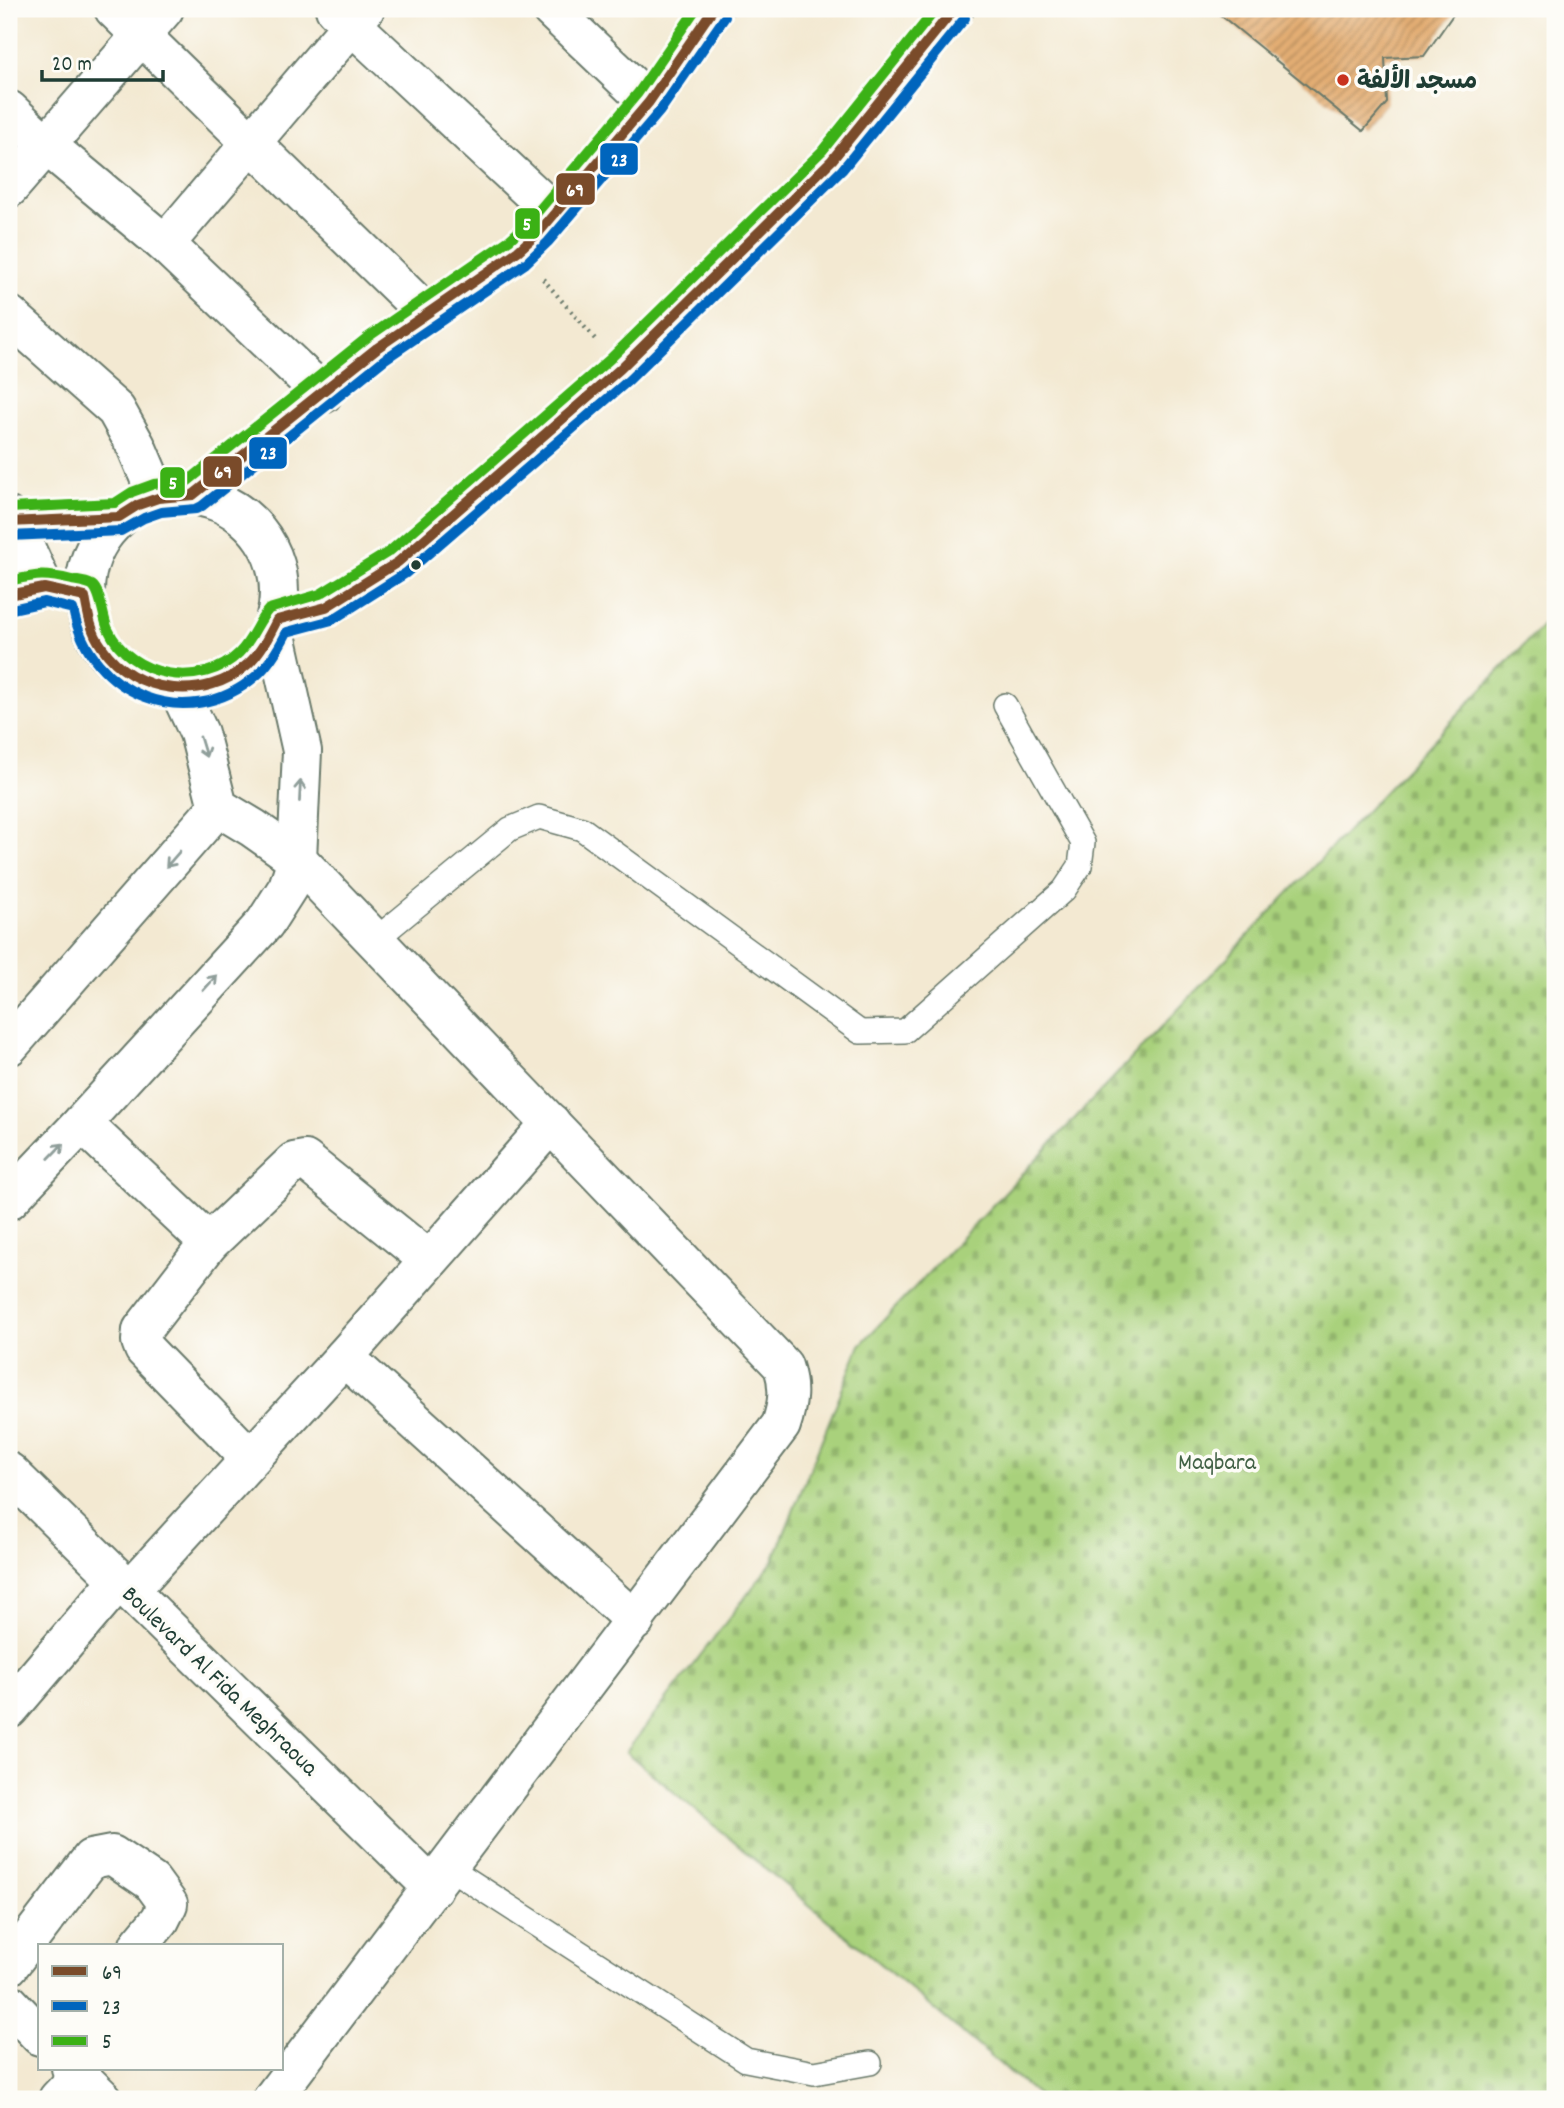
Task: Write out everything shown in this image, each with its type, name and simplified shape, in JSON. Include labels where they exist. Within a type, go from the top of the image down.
[{"type":"street","points":[[114,9],[153,22],[251,141],[427,314]]},
{"type":"street","points":[[551,9],[649,102]]},
{"type":"street","points":[[176,496],[323,394],[377,348],[518,251],[555,214],[649,102],[713,9]]},
{"type":"street","points":[[275,623],[326,607],[398,562],[620,369],[832,160],[954,9]]},
{"type":"street","points":[[165,244],[251,141],[351,14],[555,214]]},
{"type":"street","points":[[9,188],[153,22]]},
{"type":"street","points":[[9,110],[45,144],[165,244],[323,394]]},
{"type":"street","points":[[9,314],[117,410],[136,446],[176,496]]},
{"type":"street","points":[[176,496],[214,500],[233,509],[250,522],[264,538],[274,557],[281,599],[275,623],[263,648],[247,666],[226,679],[203,688],[179,690],[150,685],[124,671],[104,651],[90,626],[85,597],[85,579],[96,545],[119,517],[138,505],[176,496]]},
{"type":"street","points":[[85,597],[26,592],[10,520],[119,517]]},
{"type":"street","points":[[9,1200],[265,923],[288,887],[297,859],[302,751],[275,623]]},
{"type":"street","points":[[179,690],[199,733],[218,807],[297,859],[783,1366],[788,1382],[787,1407],[781,1425],[272,2099]]},
{"type":"street","points":[[9,1046],[218,807]]},
{"type":"street","points":[[82,1123],[209,1243]]},
{"type":"street","points":[[10,1705],[250,1458],[344,1357],[551,1123]]},
{"type":"street","points":[[250,1458],[145,1349],[141,1341],[142,1330],[209,1243],[294,1162],[304,1160],[429,1260]]},
{"type":"street","points":[[344,1357],[635,1620]]},
{"type":"street","name":"Boulevard Al Fida Meghraoua","points":[[9,1473],[125,1585],[440,1877]]},
{"type":"street","points":[[9,1966],[91,1859],[112,1855],[152,1882],[168,1904],[160,1920],[140,1944]]},
{"type":"street","points":[[9,2003],[38,2034]]},
{"type":"lane","points":[[375,940],[510,829],[539,817],[582,829],[860,1032],[905,1031],[1064,890],[1080,866],[1083,843],[1005,705]]},
{"type":"lane","points":[[440,1877],[746,2060],[814,2073],[870,2063]]},
{"type":"path","points":[[518,251],[620,369]]},
{"type":"green space","name":"Maqbara","points":[[1555,612],[1555,2099],[1042,2099],[626,1752],[773,1561],[860,1345]]},
{"type":"building","name":"مسجد الألفة","points":[[1213,9],[1457,9],[1424,56],[1385,58],[1387,103],[1363,131]]},
{"type":"transit line","name":"5","points":[[9,508],[115,503],[132,492],[154,484],[188,481],[368,337],[509,240],[529,222],[638,93],[696,9]]},
{"type":"transit line","name":"69","points":[[9,522],[119,517],[138,505],[158,498],[193,495],[377,348],[518,251],[539,232],[649,102],[713,9]]},
{"type":"transit line","name":"5","points":[[9,581],[47,576],[92,585],[98,593],[108,629],[118,646],[149,668],[187,675],[224,665],[244,648],[269,609],[320,594],[390,551],[610,359],[822,151],[936,9]]},
{"type":"transit line","name":"69","points":[[9,595],[44,588],[85,597],[93,629],[102,647],[115,663],[132,675],[151,683],[171,688],[192,688],[231,676],[257,654],[277,620],[326,607],[398,562],[620,369],[832,160],[954,9]]},
{"type":"transit line","name":"23","points":[[10,536],[121,531],[161,512],[202,506],[385,359],[526,263],[548,242],[660,111],[725,17]]},
{"type":"transit line","name":"23","points":[[12,609],[44,602],[73,609],[83,639],[99,664],[120,684],[145,697],[172,703],[201,703],[229,694],[261,671],[274,656],[287,632],[332,620],[406,573],[629,380],[842,170],[965,18]]},
{"type":"place","name":"مسجد الألفة","points":[[1343,80]]}]
